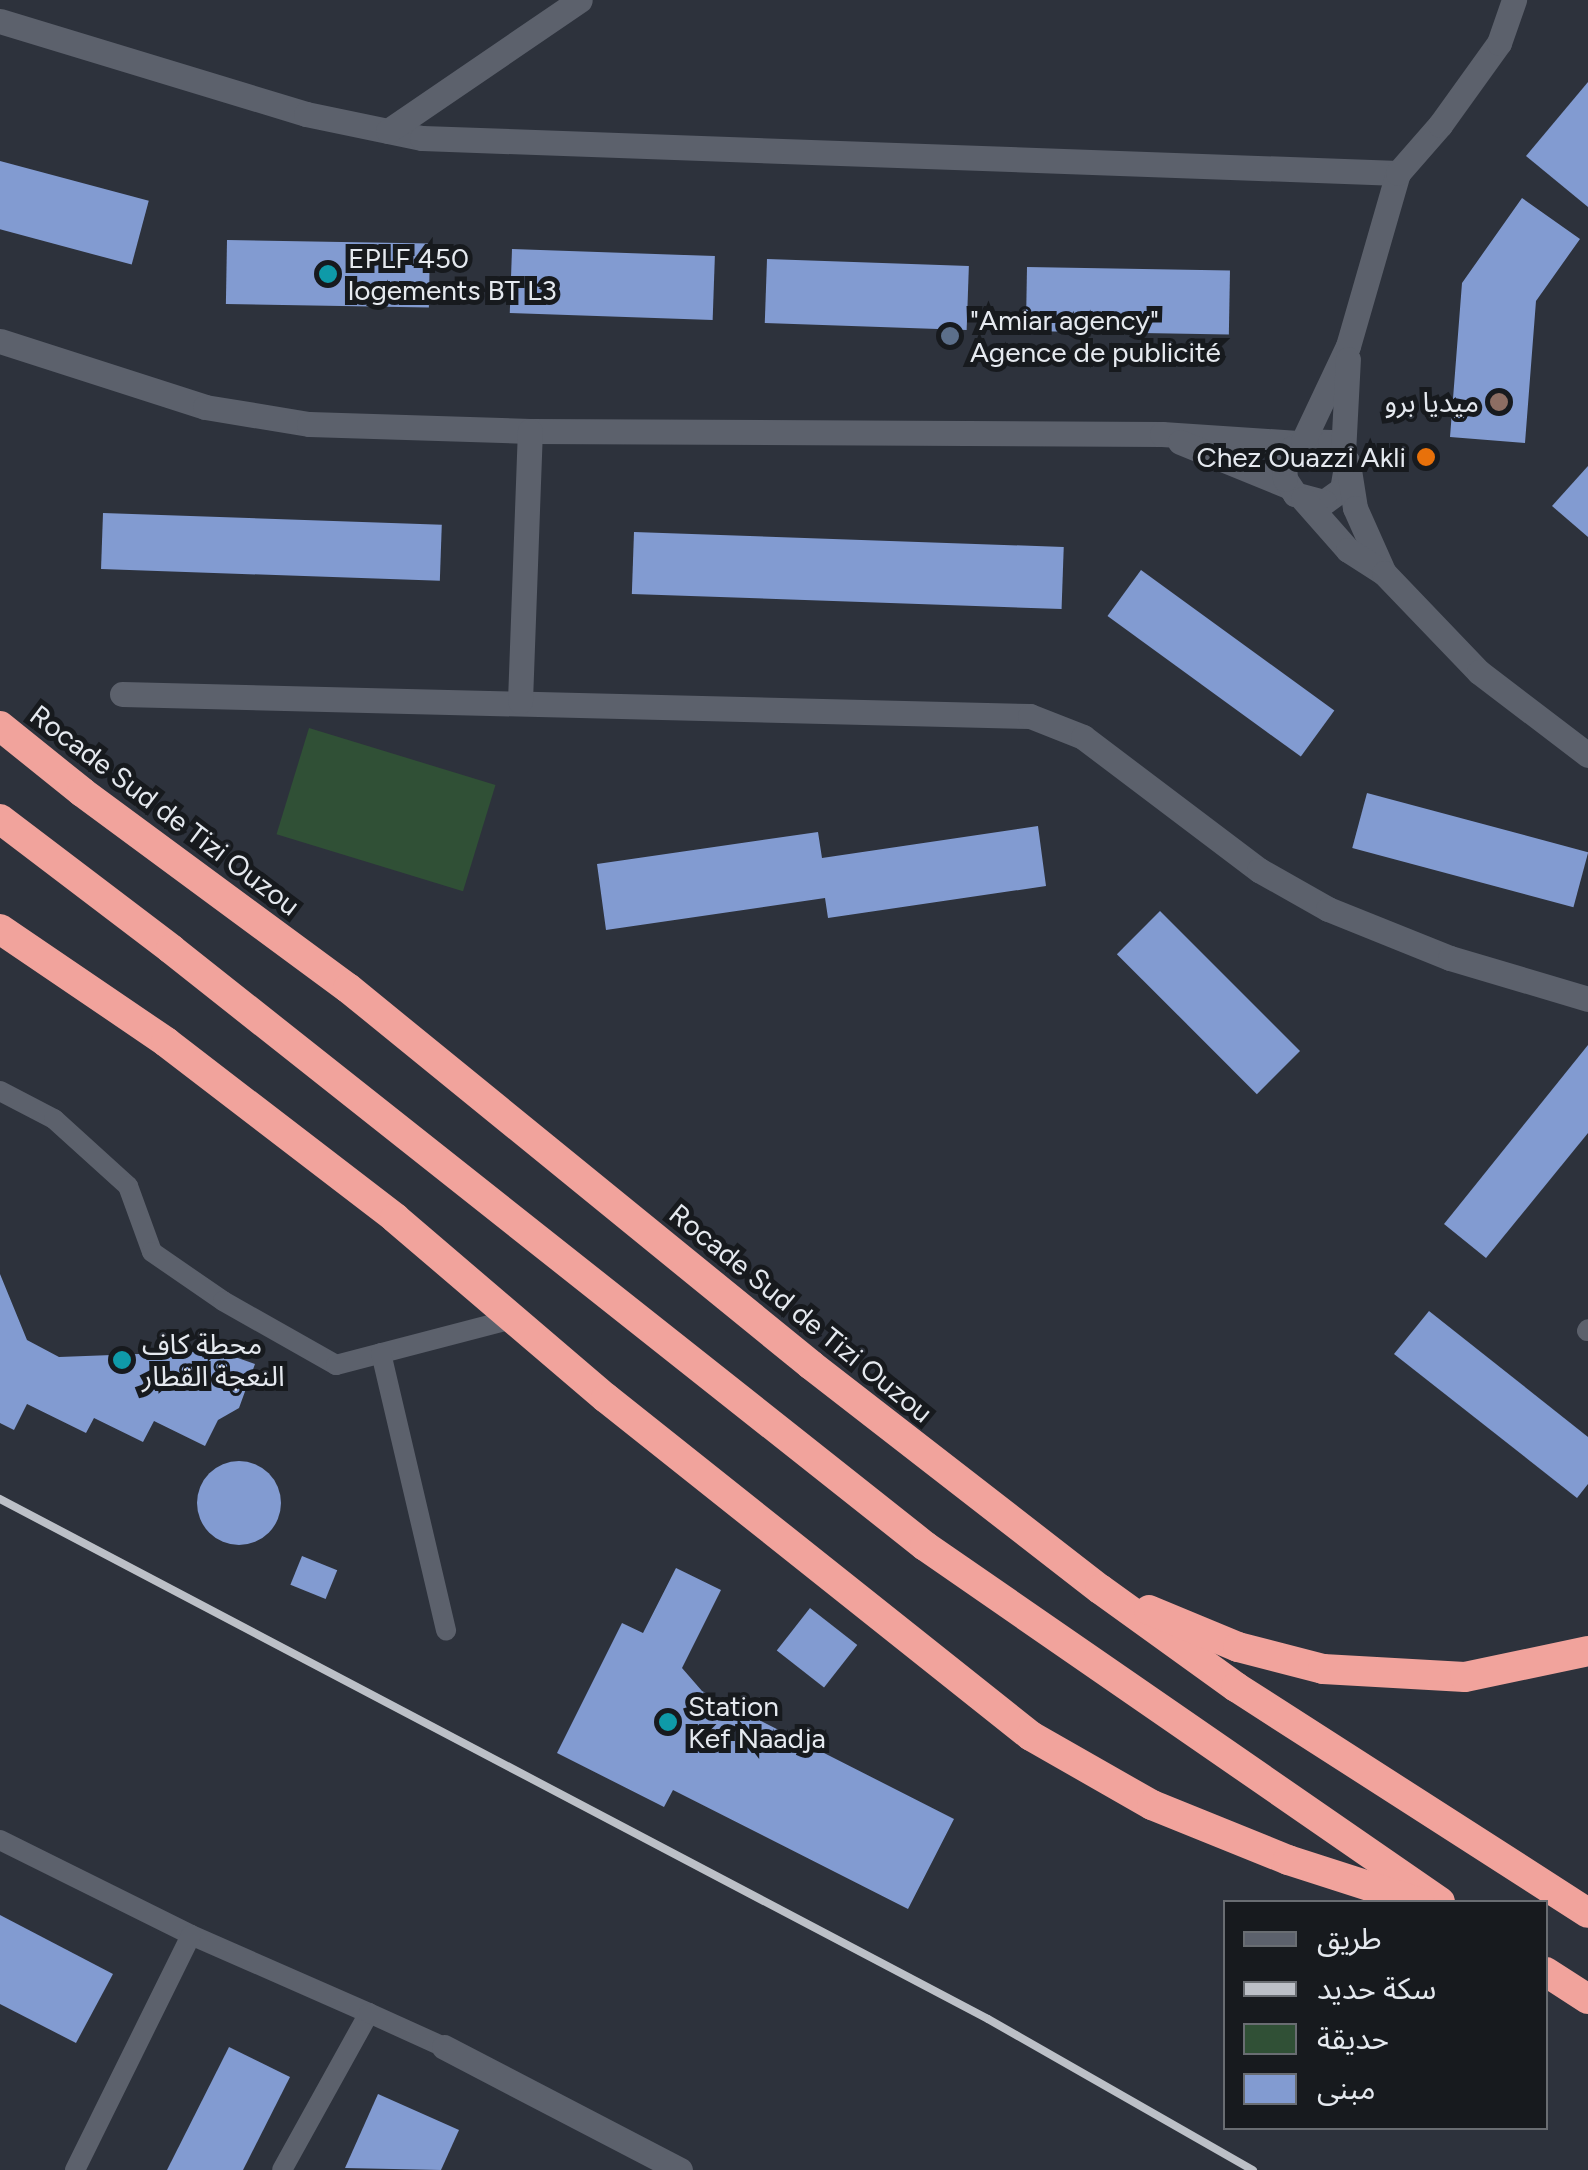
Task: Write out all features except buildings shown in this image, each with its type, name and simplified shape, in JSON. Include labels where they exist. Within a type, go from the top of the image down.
[{"type":"highway","name":"Rocade Sud de Tizi Ouzou","points":[[0,726],[82,792],[348,988],[811,1365],[1100,1589],[1236,1688],[1588,1913]]},
{"type":"highway","points":[[0,819],[171,948],[924,1546],[1437,1900]]},
{"type":"highway","points":[[0,929],[166,1042],[396,1218],[606,1398],[1031,1736],[1152,1805],[1288,1860],[1413,1900]]},
{"type":"highway","points":[[1100,1589],[1238,1648],[1323,1668],[1465,1677],[1588,1650]]},
{"type":"highway","points":[[1548,1973],[1588,1999]]},
{"type":"street","points":[[388,130],[580,0]]},
{"type":"street","points":[[1514,0],[1500,43],[1440,125],[1398,173],[1348,346],[1300,442],[1284,463],[1295,493],[1348,550],[1384,573],[1478,672],[1588,756]]},
{"type":"street","points":[[0,21],[306,114],[422,138],[1398,173]]},
{"type":"street","points":[[0,341],[222,410],[309,424],[530,430],[1162,434],[1300,442],[1322,438],[1346,461],[1355,508],[1384,573]]},
{"type":"street","points":[[1162,434],[1324,502],[1334,497],[1347,480],[1348,346]]},
{"type":"street","points":[[520,701],[530,430]]},
{"type":"street","points":[[122,694],[1030,716],[1082,737],[1259,870],[1328,908],[1450,958],[1588,999]]},
{"type":"street","points":[[444,2047],[680,2170]]},
{"type":"lane","points":[[0,1090],[54,1118],[128,1186],[152,1252],[223,1301],[336,1365],[516,1318]]},
{"type":"lane","points":[[381,1353],[446,1630]]},
{"type":"lane","points":[[0,1840],[191,1934],[444,2047]]},
{"type":"lane","points":[[75,2170],[191,1934]]},
{"type":"lane","points":[[282,2170],[368,2013]]},
{"type":"green space","points":[[309,728],[495,785],[463,891],[277,834]]},
{"type":"railway","points":[[0,1499],[988,2019],[1253,2170]]},
{"type":"place","name":"EPLF 450 logements BT L3","points":[[328,274]]},
{"type":"place","name":"\"Amiar agency\" Agence de publicité","points":[[950,336]]},
{"type":"place","name":"ميديا برو","points":[[1499,402]]},
{"type":"place","name":"Chez Ouazzi Akli","points":[[1426,457]]},
{"type":"place","name":"محطة كاف النعجة القطار","points":[[122,1360]]},
{"type":"place","name":"Station Kef Naadja","points":[[668,1722]]}]
